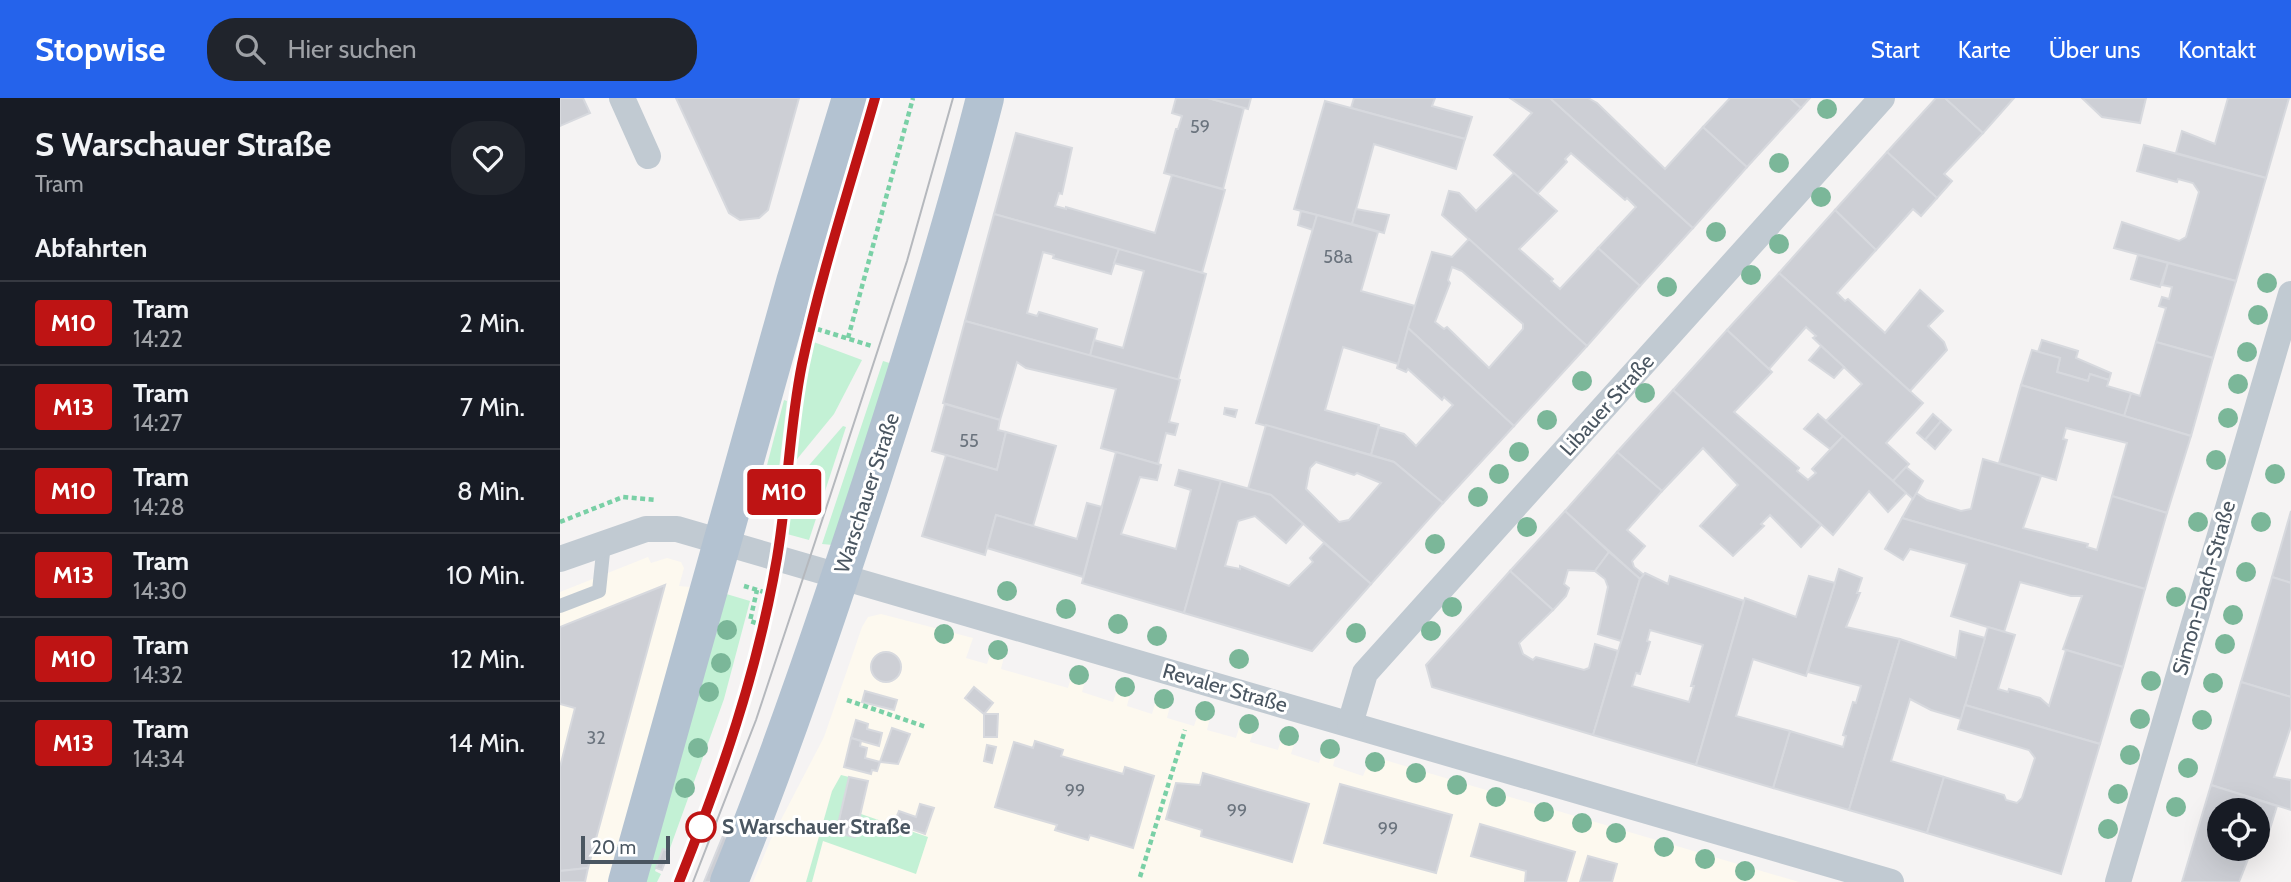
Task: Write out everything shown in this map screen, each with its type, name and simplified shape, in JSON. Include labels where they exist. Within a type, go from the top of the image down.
[{"type":"main road","points":[[627,882],[792,291],[851,98]]},
{"type":"main road","name":"Warschauer Straße","points":[[729,882],[759,808],[840,576],[911,358],[985,98]]},
{"type":"street","points":[[622,98],[648,156]]},
{"type":"street","name":"Libauer Straße","points":[[1350,724],[1365,673],[1882,98]]},
{"type":"street","name":"Simon-Dach-Straße","points":[[2118,882],[2291,294]]},
{"type":"street","name":"Revaler Straße","points":[[560,559],[646,529],[667,528],[723,542],[1891,882]]},
{"type":"lane","points":[[560,606],[599,591],[604,543]]},
{"type":"path","points":[[848,338],[913,98]]},
{"type":"path","points":[[817,329],[872,346]]},
{"type":"path","points":[[756,623],[750,621],[757,590]]},
{"type":"path","points":[[847,700],[926,727]]},
{"type":"path","points":[[1140,877],[1185,730]]},
{"type":"shaded area","points":[[648,557],[651,563],[667,558],[681,562],[684,568],[679,586],[690,587],[609,882],[560,882],[560,592]]},
{"type":"shaded area","points":[[881,614],[973,638],[966,658],[987,664],[994,644],[1006,648],[1001,669],[1068,688],[1074,668],[1087,672],[1082,692],[1113,702],[1120,681],[1132,685],[1127,706],[1152,714],[1158,693],[1172,697],[1167,718],[1194,726],[1201,705],[1212,709],[1207,730],[1236,738],[1242,718],[1256,722],[1250,742],[1278,750],[1284,730],[1297,734],[1291,754],[1319,763],[1325,742],[1338,746],[1333,766],[1363,776],[1371,756],[1799,882],[753,882],[771,839],[824,737],[862,627],[868,617]]},
{"type":"green space","points":[[811,341],[862,360],[834,414],[793,464]]},
{"type":"green space","points":[[883,361],[896,365],[833,545],[822,544]]},
{"type":"green space","points":[[784,400],[787,401],[778,477],[761,488]]},
{"type":"green space","points":[[843,426],[846,427],[809,540],[787,534],[791,486]]},
{"type":"green space","points":[[723,593],[750,601],[724,699],[669,851],[663,849],[655,871],[661,874],[657,882],[644,882]]},
{"type":"green space","points":[[841,775],[849,777],[837,833],[855,836],[861,814],[928,837],[916,874],[823,841],[812,882],[806,882],[832,791]]},
{"type":"building","points":[[560,98],[583,98],[590,113],[560,126]]},
{"type":"building","points":[[676,98],[799,98],[768,210],[759,218],[740,220],[729,213]]},
{"type":"building","points":[[1176,98],[1208,98],[1244,108],[1223,189],[1164,173],[1182,116],[1172,113]]},
{"type":"building","points":[[1208,98],[1251,98],[1248,109]]},
{"type":"building","points":[[1354,98],[1435,98],[1432,106],[1472,117],[1465,139],[1351,108]]},
{"type":"building","points":[[1510,98],[1550,98],[1693,228],[1640,286],[1598,248],[1636,207],[1627,198],[1625,200],[1571,153],[1565,159],[1567,162],[1537,194],[1494,155],[1532,113]]},
{"type":"building","points":[[1550,98],[1588,98],[1597,103],[1665,169],[1703,127],[1747,167],[1693,228]]},
{"type":"building","points":[[1730,98],[1790,98],[1801,108],[1747,167],[1703,127]]},
{"type":"building","points":[[1790,98],[1810,98],[1801,108]]},
{"type":"building","points":[[1936,98],[1945,98],[1983,133],[1944,174],[1952,181],[1937,198],[1887,152]]},
{"type":"building","points":[[1945,98],[2014,98],[1983,133]]},
{"type":"building","points":[[2082,98],[2146,98],[2140,123],[2102,117]]},
{"type":"building","points":[[2228,98],[2289,98],[2266,178],[2176,153],[2182,131],[2215,144]]},
{"type":"building","points":[[1325,101],[1465,139],[1456,169],[1374,144],[1352,224],[1294,209]]},
{"type":"building","points":[[1016,133],[1072,148],[1062,194],[1059,193],[1055,206],[1066,209],[1155,233],[1172,175],[1225,190],[1202,273],[994,214]]},
{"type":"building","points":[[2144,145],[2266,178],[2236,281],[2114,248],[2122,222],[2179,241],[2186,237],[2199,192],[2193,183],[2178,179],[2177,182],[2137,171]]},
{"type":"building","points":[[1887,152],[1937,198],[1921,216],[1913,209],[1876,250],[1835,210]]},
{"type":"building","points":[[1514,173],[1557,211],[1519,249],[1553,279],[1551,281],[1560,289],[1598,248],[1640,286],[1587,346],[1442,215],[1449,191],[1459,193],[1476,211]]},
{"type":"building","points":[[1356,209],[1389,215],[1384,233],[1352,224]]},
{"type":"building","points":[[1835,210],[1876,250],[1837,293],[1845,301],[1848,299],[1885,333],[1920,290],[1943,311],[1928,326],[1944,342],[1947,350],[1910,391],[1779,273]]},
{"type":"building","points":[[1301,211],[1317,215],[1313,230],[1298,225]]},
{"type":"building","points":[[994,214],[1119,249],[1111,274],[1053,258],[1054,255],[1043,252],[1027,313],[1037,316],[1039,312],[1097,329],[1090,356],[965,321]]},
{"type":"building","points":[[1317,215],[1378,232],[1361,291],[1415,306],[1398,364],[1343,347],[1325,410],[1379,425],[1371,455],[1256,423]]},
{"type":"building","points":[[1469,239],[1587,346],[1514,426],[1408,328],[1432,252],[1452,257]],"holes":[[[1452,267],[1462,271],[1523,324],[1523,329],[1489,368],[1447,327],[1444,329],[1435,322],[1450,283],[1448,280]]]},
{"type":"building","points":[[1119,249],[1206,274],[1178,380],[1090,356],[1094,340],[1123,348],[1144,271],[1114,263]]},
{"type":"building","points":[[2138,255],[2168,263],[2160,287],[2131,279]]},
{"type":"building","points":[[2168,263],[2236,281],[2213,358],[2156,342],[2166,308],[2159,306],[2162,297],[2169,299],[2172,287],[2162,285]]},
{"type":"building","points":[[1779,273],[1923,403],[1886,443],[1909,464],[1893,481],[1826,421],[1862,384],[1813,338],[1816,336],[1806,327],[1769,369],[1727,330]]},
{"type":"building","points":[[965,321],[1180,380],[1169,422],[1178,424],[1175,435],[1166,433],[1158,464],[1101,448],[1116,389],[1026,368],[1017,362],[1000,420],[943,403]]},
{"type":"building","points":[[1408,328],[1514,426],[1443,503],[1394,462],[1371,455],[1379,427],[1404,434],[1416,446],[1453,405],[1444,397],[1442,400],[1408,369],[1406,372],[1397,368]]},
{"type":"building","points":[[1727,330],[1772,372],[1734,412],[1799,468],[1797,471],[1808,480],[1816,473],[1812,469],[1843,436],[1906,493],[1888,512],[1869,491],[1833,535],[1673,390]]},
{"type":"building","points":[[2042,340],[2078,351],[2076,358],[2111,373],[2109,380],[2090,374],[2088,381],[2057,372],[2060,358],[2038,352]]},
{"type":"building","points":[[2156,342],[2213,358],[2191,436],[2124,416],[2131,393],[2140,396]]},
{"type":"building","points":[[1821,346],[1844,367],[1834,378],[1809,360]]},
{"type":"building","points":[[2032,350],[2060,358],[2057,372],[2088,381],[2090,374],[2109,380],[2107,386],[2131,393],[2124,416],[2021,385]]},
{"type":"building","points":[[2021,385],[2191,436],[2167,513],[2112,496],[2127,443],[2066,428],[2063,439],[2067,440],[2056,480],[1999,463]]},
{"type":"building","points":[[1673,390],[1821,525],[1801,547],[1770,515],[1761,524],[1764,526],[1733,556],[1700,526],[1738,485],[1703,448],[1662,491],[1617,452]]},
{"type":"building","points":[[945,404],[1000,420],[998,430],[1006,432],[997,470],[932,451]]},
{"type":"building","points":[[1225,408],[1237,410],[1235,417],[1224,414]]},
{"type":"building","points":[[1818,414],[1843,436],[1830,449],[1804,429]]},
{"type":"building","points":[[1933,414],[1941,421],[1925,440],[1917,433]]},
{"type":"building","points":[[1941,421],[1951,430],[1935,449],[1925,440]]},
{"type":"building","points":[[1266,425],[1394,462],[1443,503],[1371,584],[1271,495],[1248,489]],"holes":[[[1316,462],[1354,475],[1357,473],[1381,483],[1349,520],[1339,522],[1306,489],[1310,468]]]},
{"type":"building","points":[[1006,432],[1056,446],[1033,526],[996,515],[985,555],[922,536],[946,455],[997,470]]},
{"type":"building","points":[[1116,452],[1161,465],[1157,480],[1140,477],[1121,534],[1176,549],[1191,490],[1175,485],[1179,470],[1221,481],[1184,613],[1082,583]]},
{"type":"building","points":[[1617,452],[1662,491],[1627,530],[1645,546],[1632,561],[1634,567],[1644,575],[1640,579],[1565,511]]},
{"type":"building","points":[[1983,459],[2041,476],[2023,528],[2088,544],[2087,547],[2097,550],[2112,496],[2167,513],[2145,589],[1902,518],[1916,493],[1927,500],[1961,511],[1971,509]]},
{"type":"building","points":[[1906,467],[1923,481],[1913,499],[1893,481]]},
{"type":"building","points":[[1221,481],[1271,495],[1303,524],[1286,543],[1255,516],[1238,521],[1225,566],[1240,569],[1240,566],[1289,586],[1313,562],[1310,558],[1324,543],[1371,584],[1312,651],[1184,613]]},
{"type":"building","points":[[1087,503],[1102,507],[1083,577],[987,548],[996,515],[1077,539]]},
{"type":"building","points":[[1565,511],[1609,552],[1595,571],[1568,570],[1564,584],[1569,588],[1566,596],[1553,610],[1510,571]]},
{"type":"building","points":[[2291,511],[2291,583],[2272,577]]},
{"type":"building","points":[[1902,518],[2145,589],[2123,667],[2063,649],[2082,596],[2071,596],[2020,582],[2004,632],[1951,616],[1967,564],[1910,549],[1903,560],[1885,549]]},
{"type":"building","points":[[1609,552],[1640,579],[1621,641],[1598,634],[1608,587],[1605,579],[1595,571]]},
{"type":"building","points":[[1839,569],[1862,578],[1857,593],[1860,593],[1846,627],[1900,639],[1849,810],[1773,788],[1790,731],[1843,747],[1846,736],[1843,735],[1861,686],[1808,672]]},
{"type":"building","points":[[1510,571],[1553,610],[1519,643],[1523,654],[1533,660],[1536,657],[1584,670],[1589,668],[1595,644],[1618,651],[1593,735],[1432,687],[1426,665]]},
{"type":"building","points":[[1645,573],[1668,584],[1670,576],[1744,601],[1696,765],[1593,735],[1640,579]],"holes":[[[1650,630],[1703,645],[1689,702],[1632,686],[1636,673],[1640,674],[1650,642],[1647,641]]]},
{"type":"building","points":[[1809,576],[1835,583],[1806,676],[1753,659],[1736,716],[1790,731],[1773,788],[1696,765],[1745,598],[1796,617]]},
{"type":"building","points":[[2272,577],[2291,583],[2291,697],[2241,682]]},
{"type":"building","points":[[665,585],[588,868],[560,871],[560,767],[575,708],[560,704],[560,627]]},
{"type":"building","points":[[1988,627],[2015,635],[1998,689],[2008,692],[2009,689],[2040,698],[2049,706],[2066,650],[2123,667],[2100,744],[1965,705]]},
{"type":"building","points":[[1960,631],[1985,638],[1961,719],[1931,710],[1910,699],[1891,761],[1944,777],[1927,833],[1849,810],[1900,639],[1956,658]]},
{"type":"building","points":[[886,652],[897,656],[901,667],[897,678],[886,682],[875,678],[871,667],[875,656]]},
{"type":"building","points":[[2241,682],[2291,697],[2291,726],[2274,777],[2291,780],[2291,810],[2270,803],[2270,798],[2253,798],[2211,785]]},
{"type":"building","points":[[974,687],[993,703],[984,714],[965,698]]},
{"type":"building","points":[[865,691],[897,700],[894,710],[862,702]]},
{"type":"building","points":[[1965,705],[2100,744],[2061,874],[1927,833],[1944,777],[2004,795],[2006,800],[2017,803],[2022,798],[2035,758],[2029,750],[1958,729]]},
{"type":"building","points":[[984,714],[998,714],[997,737],[984,737]]},
{"type":"building","points":[[856,720],[868,724],[867,729],[882,733],[879,746],[851,738]]},
{"type":"building","points":[[892,728],[910,734],[898,764],[880,762]]},
{"type":"building","points":[[851,738],[861,741],[860,746],[867,748],[865,758],[880,762],[877,771],[872,770],[871,774],[844,767]]},
{"type":"building","points":[[1035,741],[1063,750],[1061,756],[1123,774],[1125,767],[1154,776],[1133,848],[1090,835],[1088,840],[1055,830],[1057,825],[995,807],[1014,742],[1033,748]]},
{"type":"building","points":[[987,745],[996,747],[992,763],[984,761]]},
{"type":"building","points":[[1203,773],[1309,804],[1292,862],[1201,836],[1202,830],[1166,819],[1176,783],[1200,785]]},
{"type":"building","points":[[849,777],[868,781],[855,837],[836,833]]},
{"type":"building","points":[[1340,784],[1452,815],[1436,873],[1324,843]]},
{"type":"building","points":[[2211,785],[2252,798],[2207,798]]},
{"type":"building","points":[[2207,798],[2207,861],[2247,861],[2239,882],[2182,882]]},
{"type":"building","points":[[920,804],[934,808],[925,834],[894,823],[899,811],[916,817]]},
{"type":"building","points":[[2270,804],[2277,806],[2270,829]]},
{"type":"building","points":[[1480,824],[1575,852],[1566,882],[1525,882],[1526,871],[1471,856]]},
{"type":"building","points":[[723,836],[729,839],[712,882],[704,882]]},
{"type":"building","points":[[663,849],[669,851],[662,870],[656,868]]},
{"type":"building","points":[[1588,856],[1617,864],[1612,882],[1580,882]]},
{"type":"building","points":[[588,868],[585,882],[560,882],[560,871]]},
{"type":"tram line","points":[[679,882],[737,723],[760,641],[777,558],[802,364],[827,263],[875,98]]},
{"type":"tram line","name":"M10","points":[[679,882],[720,781],[760,643],[781,532],[790,426],[802,364],[875,98]]},
{"type":"tram line","points":[[693,882],[756,720],[907,261],[953,98]]},
{"type":"place","name":"S Warschauer Straße","points":[[701,827]]}]
